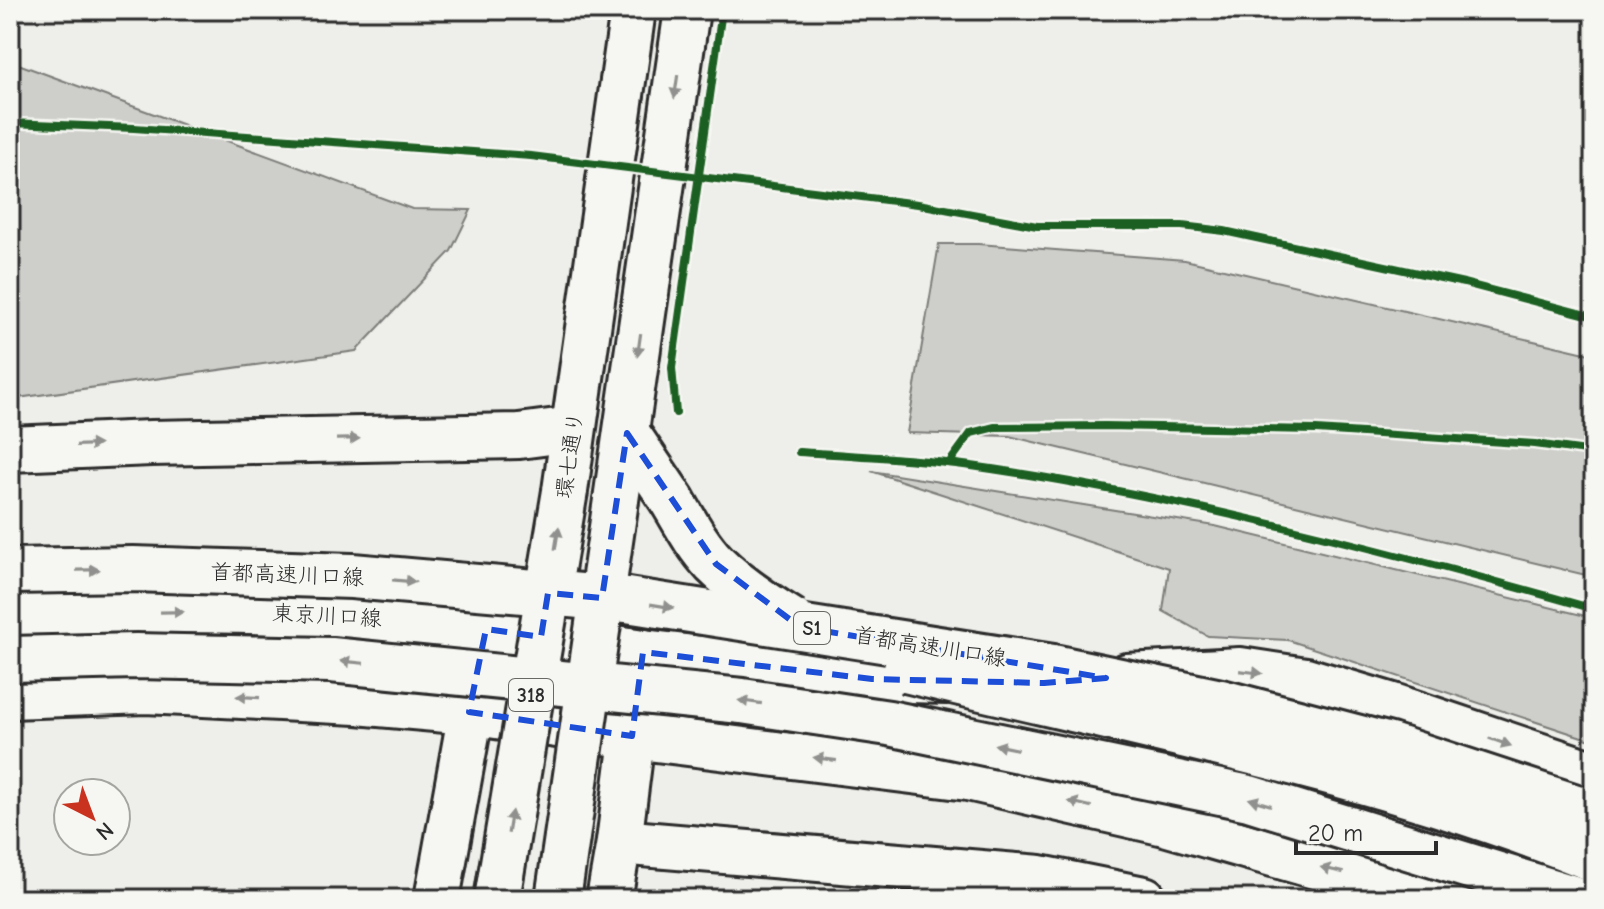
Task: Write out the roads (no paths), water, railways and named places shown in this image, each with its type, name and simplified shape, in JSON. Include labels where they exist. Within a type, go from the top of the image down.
[{"type":"main road","name":"環七通り","points":[[497,899],[565,491],[633,10]]},
{"type":"main road","name":"318","points":[[558,899],[687,10]]},
{"type":"main road","points":[[10,449],[519,436],[576,413]]},
{"type":"main road","points":[[629,418],[691,532],[716,564],[768,606],[829,645],[885,665],[1165,730],[1374,784],[1594,859]]},
{"type":"main road","name":"首都高速川口線","points":[[10,571],[133,569],[352,576],[627,600],[1053,667],[1221,702],[1390,746],[1594,813]]},
{"type":"main road","name":"東京川口線","points":[[10,613],[247,611],[398,620],[872,679],[1044,683]]},
{"type":"main road","name":"318","points":[[437,899],[486,629]]},
{"type":"main road","points":[[609,899],[643,652]]},
{"type":"main road","points":[[10,659],[136,656],[331,660],[742,701],[889,723],[1249,798],[1576,899]]},
{"type":"main road","points":[[1044,683],[1240,670],[1306,680],[1594,774]]},
{"type":"main road","points":[[1044,683],[1212,720],[1343,754],[1594,833]]},
{"type":"main road","points":[[10,696],[146,691],[357,702],[469,712],[632,736],[968,778],[1165,823],[1322,868],[1463,899]]},
{"type":"main road","points":[[619,842],[1040,878],[1144,899]]}]
